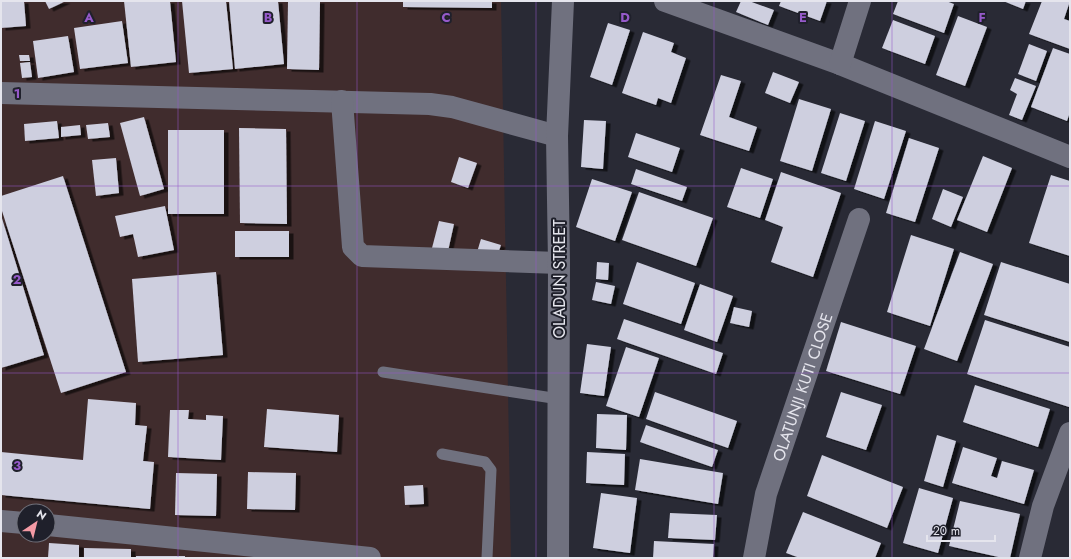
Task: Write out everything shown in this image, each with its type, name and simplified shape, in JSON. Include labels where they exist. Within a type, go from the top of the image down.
[{"type":"street","name":"OLADUN STREET","points":[[558,558],[559,263],[557,136],[563,1]]},
{"type":"street","points":[[665,1],[840,64],[1070,157]]},
{"type":"street","points":[[840,64],[860,1]]},
{"type":"street","points":[[1,93],[409,103],[452,107],[557,136]]},
{"type":"street","points":[[342,101],[353,248],[362,256],[559,263]]},
{"type":"street","name":"OLATUNJI KUTI CLOSE","points":[[754,558],[766,494],[859,219]]},
{"type":"street","points":[[1030,558],[1043,506],[1070,433]]},
{"type":"street","points":[[1,521],[16,522]]},
{"type":"street","points":[[56,526],[370,558]]},
{"type":"lane","points":[[382,372],[559,400]]},
{"type":"lane","points":[[442,454],[485,462],[491,470],[487,558]]},
{"type":"shaded area","points":[[1,1],[501,1],[511,558],[1,558]]},
{"type":"building","points":[[1,1],[24,1],[26,26],[1,28]]},
{"type":"building","points":[[45,1],[66,1],[49,9]]},
{"type":"building","points":[[124,1],[170,1],[176,62],[131,67]]},
{"type":"building","points":[[182,1],[226,1],[233,69],[189,73]]},
{"type":"building","points":[[229,1],[278,1],[284,64],[235,69]]},
{"type":"building","points":[[288,1],[320,1],[319,70],[287,69]]},
{"type":"building","points":[[403,1],[492,1],[492,8],[403,7]]},
{"type":"building","points":[[741,1],[749,1],[774,10],[768,25],[736,12]]},
{"type":"building","points":[[781,1],[827,1],[820,21],[779,6]]},
{"type":"building","points":[[898,1],[946,1],[954,4],[944,33],[893,14]]},
{"type":"building","points":[[1003,1],[1026,1],[1023,9]]},
{"type":"building","points":[[1042,1],[1070,1],[1064,19],[1070,21],[1070,49],[1029,34]]},
{"type":"building","points":[[958,16],[987,27],[965,86],[936,75]]},
{"type":"building","points":[[893,20],[935,36],[925,64],[882,48]]},
{"type":"building","points":[[122,21],[128,63],[80,69],[74,28]]},
{"type":"building","points":[[608,23],[630,30],[612,85],[590,77]]},
{"type":"building","points":[[643,32],[674,43],[671,52],[686,58],[671,103],[658,98],[656,105],[622,93]]},
{"type":"building","points":[[68,36],[74,72],[38,78],[33,41]]},
{"type":"building","points":[[1029,44],[1047,51],[1036,81],[1018,74]]},
{"type":"building","points":[[1053,48],[1070,54],[1070,112],[1067,121],[1031,107]]},
{"type":"building","points":[[19,55],[29,55],[30,61],[20,61]]},
{"type":"building","points":[[30,62],[32,77],[22,78],[20,63]]},
{"type":"building","points":[[773,72],[799,82],[790,103],[765,93]]},
{"type":"building","points":[[721,75],[741,81],[729,117],[757,127],[749,151],[700,135]]},
{"type":"building","points":[[1015,78],[1036,86],[1022,120],[1009,115],[1017,94],[1010,90]]},
{"type":"building","points":[[799,99],[831,109],[812,171],[780,161]]},
{"type":"building","points":[[840,113],[865,121],[846,181],[821,173]]},
{"type":"building","points":[[144,117],[164,189],[140,196],[120,123]]},
{"type":"building","points":[[584,120],[606,121],[603,169],[581,167]]},
{"type":"building","points":[[57,121],[59,138],[25,141],[24,124]]},
{"type":"building","points":[[875,121],[906,131],[884,199],[854,189]]},
{"type":"building","points":[[108,123],[110,137],[88,139],[86,125]]},
{"type":"building","points":[[80,125],[81,135],[61,137],[61,127]]},
{"type":"building","points":[[239,128],[286,129],[287,224],[240,223]]},
{"type":"building","points":[[168,130],[224,130],[224,214],[168,214]]},
{"type":"building","points":[[636,133],[680,148],[672,172],[628,157]]},
{"type":"building","points":[[909,138],[939,148],[915,222],[886,213]]},
{"type":"building","points":[[983,156],[1012,168],[987,232],[957,220]]},
{"type":"building","points":[[459,157],[477,163],[468,188],[451,182]]},
{"type":"building","points":[[116,158],[119,193],[96,196],[92,160]]},
{"type":"building","points":[[741,168],[773,179],[760,218],[727,207]]},
{"type":"building","points":[[636,169],[687,187],[682,201],[631,184]]},
{"type":"building","points":[[781,172],[841,193],[813,277],[771,262],[783,227],[765,220]]},
{"type":"building","points":[[1051,175],[1070,181],[1070,256],[1029,243]]},
{"type":"building","points":[[63,176],[126,372],[61,393],[1,208],[1,196]]},
{"type":"building","points":[[592,179],[632,192],[615,241],[576,227]]},
{"type":"building","points":[[943,189],[963,197],[951,227],[932,219]]},
{"type":"building","points":[[639,192],[713,218],[696,266],[622,240]]},
{"type":"building","points":[[165,206],[174,250],[138,257],[133,234],[120,237],[115,216]]},
{"type":"building","points":[[1,215],[44,355],[1,368]]},
{"type":"building","points":[[439,221],[454,224],[448,251],[432,248]]},
{"type":"building","points":[[235,231],[289,231],[289,257],[235,257]]},
{"type":"building","points":[[911,235],[954,249],[930,326],[887,312]]},
{"type":"building","points":[[481,239],[501,245],[496,259],[477,252]]},
{"type":"building","points":[[960,252],[993,264],[957,361],[924,349]]},
{"type":"building","points":[[597,262],[609,263],[608,280],[596,279]]},
{"type":"building","points":[[637,262],[695,283],[681,324],[623,304]]},
{"type":"building","points":[[1001,262],[1070,284],[1070,342],[984,315]]},
{"type":"building","points":[[216,272],[223,355],[138,362],[132,279]]},
{"type":"building","points":[[596,282],[615,286],[611,304],[592,300]]},
{"type":"building","points":[[700,284],[733,296],[717,342],[684,330]]},
{"type":"building","points":[[734,307],[752,311],[749,327],[730,323]]},
{"type":"building","points":[[624,319],[723,353],[716,374],[617,339]]},
{"type":"building","points":[[985,320],[1070,347],[1069,407],[967,374]]},
{"type":"building","points":[[841,322],[916,346],[900,394],[826,371]]},
{"type":"building","points":[[587,344],[611,347],[604,396],[580,393]]},
{"type":"building","points":[[626,347],[659,358],[639,417],[606,406]]},
{"type":"building","points":[[975,385],[1050,409],[1038,447],[963,422]]},
{"type":"building","points":[[655,392],[737,421],[728,448],[646,419]]},
{"type":"building","points":[[841,392],[882,405],[866,450],[826,437]]},
{"type":"building","points":[[88,399],[136,403],[135,425],[147,426],[143,461],[154,462],[150,509],[1,495],[1,452],[83,460]]},
{"type":"building","points":[[267,409],[339,415],[337,452],[264,447]]},
{"type":"building","points":[[170,410],[189,410],[188,419],[206,420],[206,415],[223,416],[221,460],[168,457]]},
{"type":"building","points":[[597,414],[627,415],[626,450],[596,448]]},
{"type":"building","points":[[646,425],[718,450],[712,467],[640,442]]},
{"type":"building","points":[[937,435],[956,441],[943,487],[924,481]]},
{"type":"building","points":[[963,447],[997,458],[991,476],[997,478],[1002,461],[1034,470],[1024,504],[952,483]]},
{"type":"building","points":[[587,452],[625,454],[624,485],[586,483]]},
{"type":"building","points":[[822,455],[903,487],[887,528],[807,496]]},
{"type":"building","points":[[640,459],[723,473],[718,504],[635,490]]},
{"type":"building","points":[[248,472],[296,473],[295,510],[247,509]]},
{"type":"building","points":[[176,473],[217,474],[216,516],[175,515]]},
{"type":"building","points":[[423,485],[424,504],[405,505],[404,486]]},
{"type":"building","points":[[919,488],[953,498],[938,553],[903,543]]},
{"type":"building","points":[[601,493],[637,498],[630,553],[593,548]]},
{"type":"building","points":[[960,501],[1020,514],[1010,558],[1003,558],[949,546]]},
{"type":"building","points":[[803,512],[881,543],[875,558],[800,558],[786,553]]},
{"type":"building","points":[[670,513],[717,515],[715,540],[668,538]]},
{"type":"building","points":[[654,541],[714,544],[713,558],[653,558]]},
{"type":"building","points":[[49,543],[79,545],[79,558],[48,558]]},
{"type":"building","points":[[84,548],[131,549],[131,558],[84,558]]},
{"type":"building","points":[[136,556],[185,556],[185,558],[136,558]]}]
